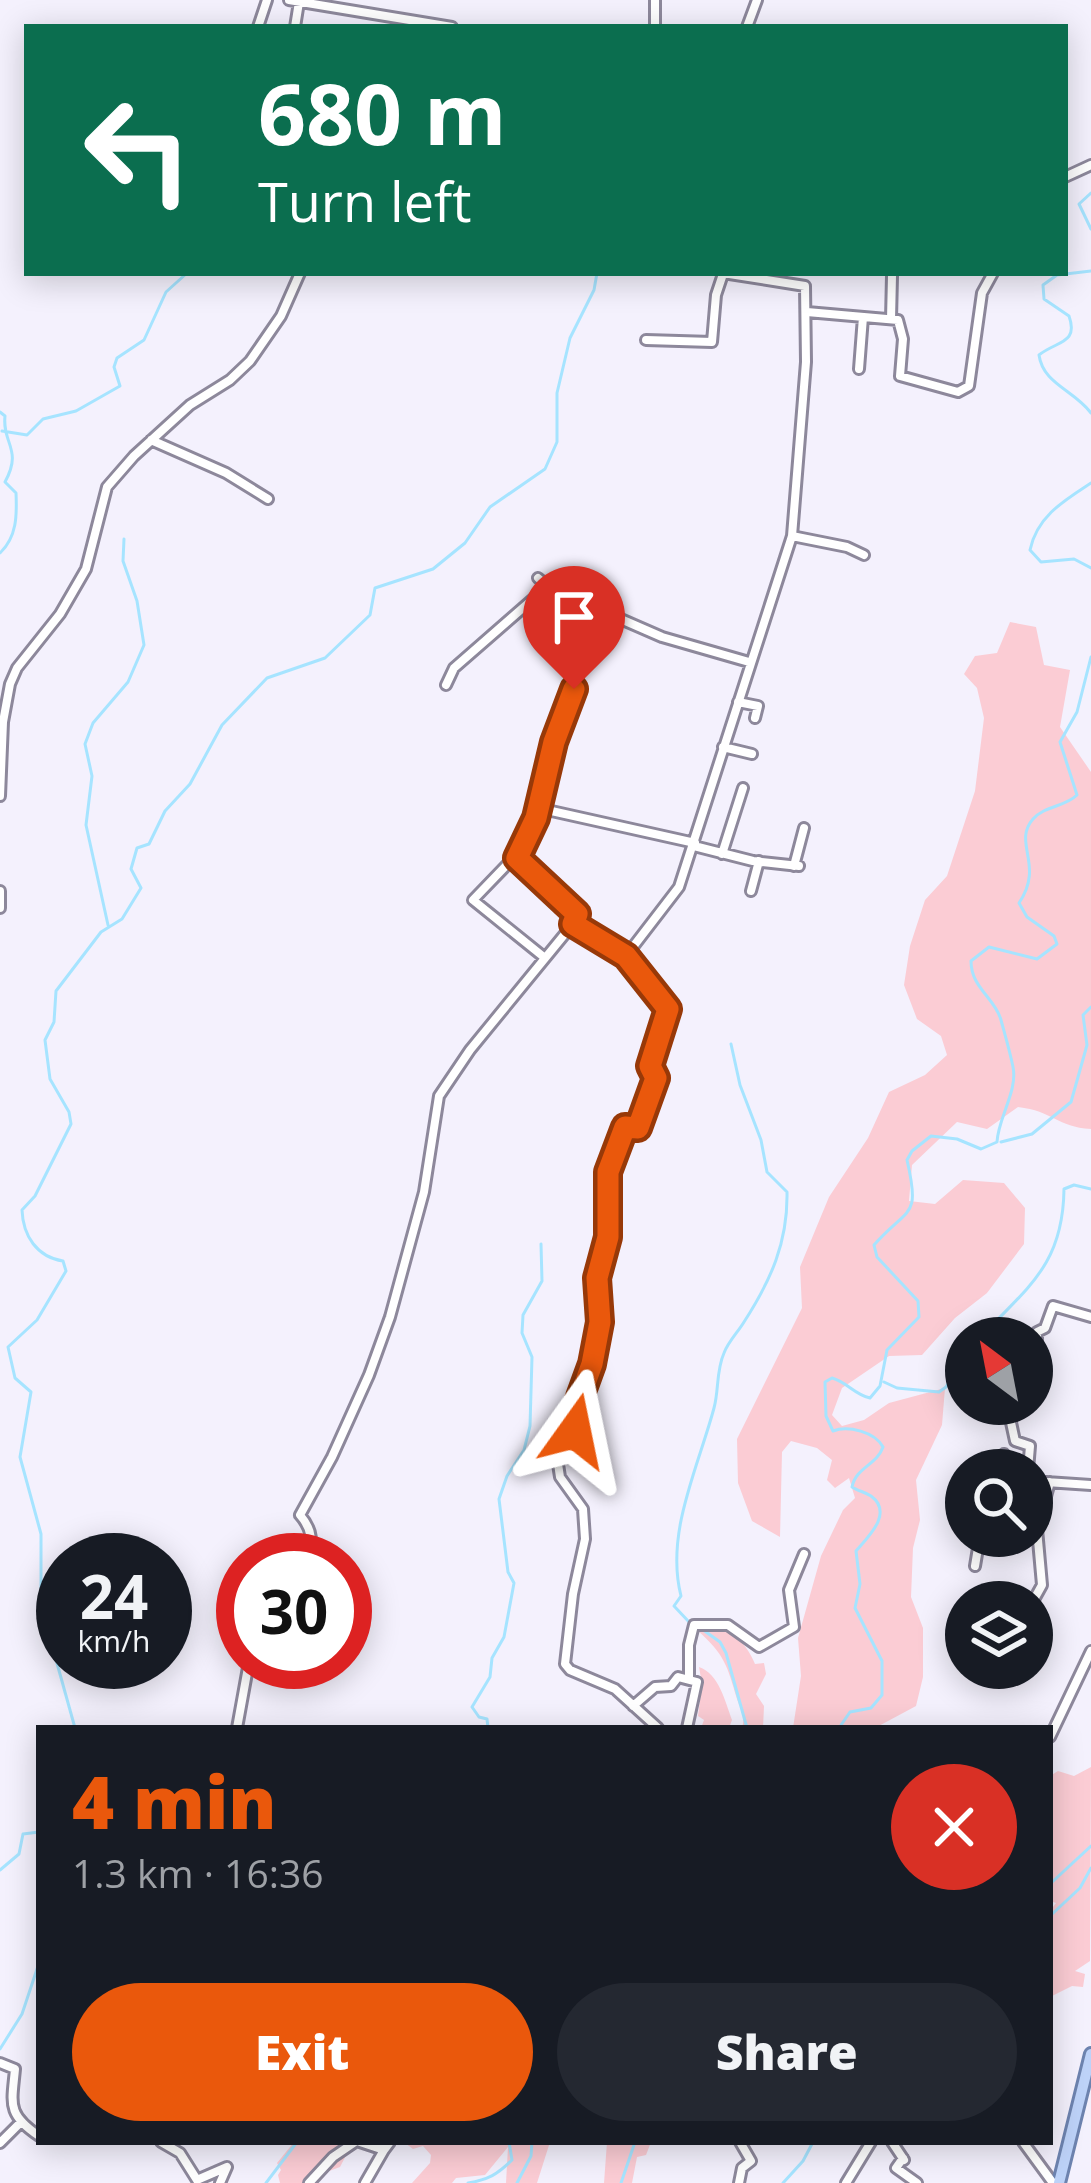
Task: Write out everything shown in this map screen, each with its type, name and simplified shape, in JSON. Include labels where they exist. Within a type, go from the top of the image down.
[{"type":"main road","points":[[1056,2183],[1091,2054]]},
{"type":"street","points":[[290,0],[430,24]]},
{"type":"street","points":[[366,15],[371,0]]},
{"type":"street","points":[[0,796],[10,684],[86,569],[107,488],[190,404],[230,380],[256,354],[285,309],[298,276]]},
{"type":"street","points":[[646,340],[712,342],[722,276]]},
{"type":"street","points":[[626,956],[667,906],[694,845],[791,536],[807,312],[804,285],[743,276]]},
{"type":"street","points":[[891,319],[892,276]]},
{"type":"street","points":[[807,312],[891,319],[902,325],[900,376],[953,393],[969,386],[982,293],[991,276]]},
{"type":"street","points":[[859,368],[863,317]]},
{"type":"street","points":[[151,440],[226,473],[268,499]]},
{"type":"street","points":[[791,536],[864,555]]},
{"type":"street","points":[[538,578],[557,594],[662,637],[749,662]]},
{"type":"street","points":[[446,685],[454,668],[548,586]]},
{"type":"street","points":[[545,958],[473,900],[517,858],[538,808],[554,742],[600,610]]},
{"type":"street","points":[[738,702],[758,706],[755,718]]},
{"type":"street","points":[[723,747],[752,754]]},
{"type":"street","points":[[722,854],[743,788]]},
{"type":"street","points":[[538,808],[722,854],[796,866],[804,828]]},
{"type":"street","points":[[311,1533],[300,1515],[359,1398],[390,1317],[424,1192],[438,1099],[470,1049],[577,914],[517,858]]},
{"type":"street","points":[[751,891],[759,862]]},
{"type":"street","points":[[0,892],[0,908]]},
{"type":"street","points":[[573,924],[626,956],[666,1005],[668,1014],[650,1066],[656,1078],[645,1118],[638,1128],[625,1127],[611,1157],[607,1242],[597,1278],[600,1322],[576,1408],[575,1431],[563,1448],[558,1472],[583,1509],[585,1539],[573,1594],[566,1667],[615,1689],[655,1725]]},
{"type":"street","points":[[1049,1317],[1053,1306],[1091,1317]]},
{"type":"street","points":[[1012,1425],[1015,1441],[1030,1449]]},
{"type":"street","points":[[1053,1482],[1091,1485]]},
{"type":"street","points":[[689,1677],[688,1645],[694,1625],[728,1625],[759,1647],[794,1627],[789,1590],[804,1554]]},
{"type":"street","points":[[975,1566],[976,1557]]},
{"type":"street","points":[[1053,1731],[1091,1651]]},
{"type":"street","points":[[633,1706],[655,1687],[689,1677],[698,1682],[688,1725]]},
{"type":"street","points":[[237,1725],[244,1689]]},
{"type":"street","points":[[0,2063],[16,2071],[10,2097],[21,2122],[36,2134]]},
{"type":"street","points":[[1079,2100],[1090,2109]]},
{"type":"street","points":[[0,2143],[21,2122]]},
{"type":"street","points":[[165,2145],[180,2153],[197,2180],[227,2168],[220,2183]]},
{"type":"street","points":[[309,2183],[333,2157],[352,2145]]},
{"type":"street","points":[[739,2183],[742,2168],[751,2161],[742,2145]]},
{"type":"street","points":[[846,2183],[869,2145]]},
{"type":"street","points":[[894,2145],[904,2160],[896,2168],[917,2183]]},
{"type":"street","points":[[1025,2145],[1056,2183]]},
{"type":"street","points":[[365,2183],[387,2146]]},
{"type":"shaded area","points":[[1010,622],[1036,627],[1044,665],[1070,670],[1060,727],[1091,772],[1091,1129],[1018,1107],[987,1129],[957,1122],[912,1165],[909,1201],[935,1204],[963,1180],[1004,1183],[1025,1208],[1024,1244],[987,1293],[956,1317],[945,1317],[945,1329],[922,1355],[889,1356],[842,1388],[832,1415],[842,1426],[864,1420],[889,1403],[945,1388],[942,1425],[916,1480],[920,1520],[913,1548],[911,1597],[923,1628],[923,1677],[916,1706],[881,1725],[793,1725],[801,1676],[798,1638],[821,1556],[843,1510],[855,1498],[849,1478],[835,1488],[827,1480],[832,1460],[817,1448],[791,1441],[782,1452],[780,1537],[752,1521],[738,1483],[737,1439],[802,1308],[800,1267],[829,1197],[868,1138],[889,1092],[925,1075],[947,1055],[941,1036],[917,1019],[904,985],[925,900],[947,876],[975,791],[984,718],[977,688],[964,674],[975,656],[997,653]]},
{"type":"shaded area","points":[[703,1618],[720,1625],[746,1648],[755,1664],[764,1663],[766,1674],[756,1694],[764,1706],[763,1725],[742,1725],[743,1713],[727,1669],[697,1630]]},
{"type":"shaded area","points":[[699,1667],[720,1689],[730,1725],[702,1725],[704,1720],[698,1716]]},
{"type":"shaded area","points":[[1091,1767],[1090,1961],[1075,1971],[1085,1974],[1083,1987],[1072,1986],[1053,1996],[1053,1774],[1074,1776]]},
{"type":"shaded area","points":[[292,2145],[351,2145],[340,2167],[321,2174],[314,2183],[280,2183],[277,2163]]},
{"type":"shaded area","points":[[408,2145],[549,2145],[537,2183],[506,2183],[508,2147],[485,2175],[456,2178],[452,2183],[412,2183],[430,2163],[431,2155],[423,2146],[413,2149]]},
{"type":"shaded area","points":[[607,2145],[650,2145],[646,2155],[637,2157],[632,2183],[604,2183]]},
{"type":"waterway","points":[[1091,193],[1079,204],[1091,229]]},
{"type":"waterway","points":[[1068,274],[1091,271]]},
{"type":"waterway","points":[[2,431],[27,435],[43,419],[76,411],[120,386],[114,367],[117,358],[144,340],[166,292],[184,276]]},
{"type":"waterway","points":[[74,1725],[48,1631],[50,1618],[41,1595],[41,1534],[20,1457],[31,1392],[15,1378],[8,1347],[37,1320],[66,1271],[63,1261],[33,1244],[22,1210],[35,1196],[71,1124],[50,1079],[45,1040],[54,1022],[56,991],[101,932],[122,919],[141,888],[131,869],[137,848],[149,844],[165,811],[190,784],[222,725],[267,678],[325,658],[370,615],[375,588],[433,569],[465,543],[490,507],[545,469],[557,442],[557,393],[570,338],[596,276]]},
{"type":"waterway","points":[[1056,276],[1043,285],[1044,299],[1069,316],[1071,332],[1039,355],[1046,373],[1091,413]]},
{"type":"waterway","points":[[0,412],[5,416],[12,454],[5,482],[16,493],[13,533],[0,553]]},
{"type":"waterway","points":[[1091,483],[1046,518],[1030,550],[1041,562],[1074,559],[1091,568]]},
{"type":"waterway","points":[[108,925],[86,825],[92,776],[85,744],[93,723],[128,682],[144,645],[137,601],[123,561],[124,539]]},
{"type":"waterway","points":[[841,1725],[850,1712],[871,1708],[882,1695],[882,1661],[855,1608],[860,1584],[856,1551],[877,1525],[880,1510],[871,1496],[852,1487],[883,1447],[861,1431],[833,1431],[826,1416],[825,1382],[832,1378],[870,1398],[880,1386],[887,1350],[919,1317],[918,1301],[877,1257],[874,1245],[912,1203],[907,1160],[912,1151],[931,1136],[957,1139],[981,1149],[997,1142],[1013,1085],[1013,1067],[998,1012],[975,979],[971,961],[989,947],[1037,959],[1057,944],[1054,936],[1027,917],[1019,903],[1029,877],[1027,828],[1038,815],[1077,795],[1060,742],[1077,712],[1091,657]]},
{"type":"waterway","points":[[1001,1142],[1032,1134],[1071,1102],[1087,1045],[1083,1015],[1091,1007]]},
{"type":"waterway","points":[[690,1623],[674,1606],[681,1596],[677,1572],[680,1525],[714,1408],[721,1360],[770,1276],[787,1210],[787,1192],[767,1172],[731,1044]]},
{"type":"waterway","points":[[1000,1317],[1049,1257],[1057,1238],[1064,1189],[1074,1185],[1091,1189]]},
{"type":"waterway","points":[[488,1725],[472,1707],[490,1677],[492,1658],[504,1637],[514,1583],[508,1572],[499,1499],[524,1450],[530,1426],[532,1357],[522,1333],[523,1315],[542,1281],[541,1244]]},
{"type":"waterway","points":[[884,1382],[939,1392],[945,1388]]},
{"type":"waterway","points":[[699,1627],[720,1642],[726,1653],[746,1725]]},
{"type":"waterway","points":[[0,1870],[19,1854],[23,1834],[36,1832]]},
{"type":"waterway","points":[[1053,1881],[1091,1846]]},
{"type":"waterway","points":[[1053,1913],[1080,1888],[1091,1868]]},
{"type":"waterway","points":[[0,2049],[22,2014],[36,1972]]},
{"type":"waterway","points":[[266,2183],[295,2145]]},
{"type":"waterway","points":[[468,2183],[492,2176],[512,2160],[510,2145]]},
{"type":"waterway","points":[[517,2183],[532,2145]]},
{"type":"waterway","points":[[621,2183],[634,2145]]},
{"type":"waterway","points":[[783,2183],[811,2145]]},
{"type":"route","points":[[574,689],[554,742],[536,818],[517,858],[577,914],[573,924],[626,956],[668,1009],[650,1066],[656,1078],[645,1118],[636,1129],[625,1127],[611,1157],[607,1242],[598,1262],[600,1322],[592,1364],[581,1386],[575,1431]]}]
